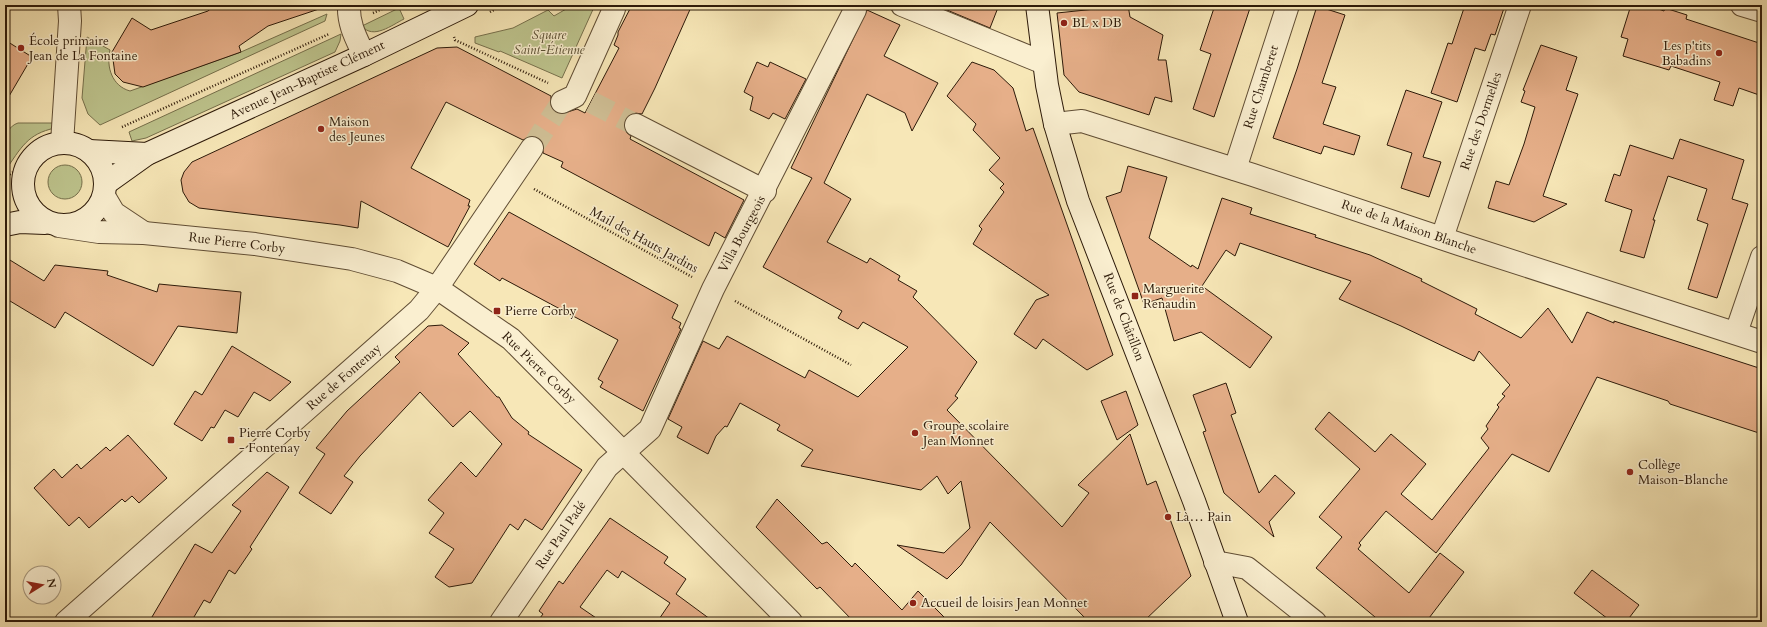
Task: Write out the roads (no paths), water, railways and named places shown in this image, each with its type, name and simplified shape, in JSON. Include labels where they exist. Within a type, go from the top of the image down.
[{"type":"street","points":[[62,142],[70,21],[69,5]]},
{"type":"street","points":[[349,5],[348,17],[351,28],[364,55]]},
{"type":"street","name":"Avenue Jean-Baptiste Clément","points":[[104,190],[147,154],[364,55],[467,5]]},
{"type":"street","points":[[902,5],[1044,63]]},
{"type":"street","name":"Rue de Châtillon","points":[[1037,5],[1044,63],[1056,124],[1078,200],[1191,494],[1214,562],[1237,622]]},
{"type":"street","name":"Rue Chamberet","points":[[1235,169],[1288,5]]},
{"type":"street","name":"Rue des Dormelles","points":[[1442,238],[1520,5]]},
{"type":"street","points":[[1742,5],[1762,12]]},
{"type":"street","points":[[576,100],[614,9]]},
{"type":"street","name":"Villa Bourgeois","points":[[625,453],[650,429],[713,289],[765,191],[855,10]]},
{"type":"street","name":"Rue de la Maison Blanche","points":[[1056,124],[1082,121],[1235,169],[1762,342]]},
{"type":"street","points":[[636,125],[765,191]]},
{"type":"street","points":[[5,188],[12,183],[39,150],[62,142],[77,145],[89,151],[103,170],[104,190],[97,209],[87,219],[74,225],[20,222],[5,224]]},
{"type":"street","name":"Rue de Fontenay","points":[[66,622],[419,310],[437,288],[532,148]]},
{"type":"street","name":"Avenue Jean-Baptiste Clément","points":[[89,151],[147,154]]},
{"type":"street","points":[[30,160],[24,173],[22,187],[26,201],[34,213],[52,224]]},
{"type":"street","name":"Rue Pierre Corby","points":[[104,190],[114,213],[144,233]]},
{"type":"street","name":"Rue Pierre Corby","points":[[52,224],[100,232],[144,233],[255,244],[352,259],[397,271],[437,288],[511,339],[791,622]]},
{"type":"street","points":[[1736,333],[1762,257]]},
{"type":"street","name":"Rue Paul Padé","points":[[501,622],[607,467],[625,453]]},
{"type":"street","points":[[1214,562],[1247,568],[1315,622]]},
{"type":"tunnel","points":[[532,148],[562,102]]},
{"type":"tunnel","points":[[591,102],[636,125]]},
{"type":"place","name":"BL x DB","points":[[1064,23]]},
{"type":"place","name":"École primaire Jean de La Fontaine","points":[[21,48]]},
{"type":"place","name":"Les p'tits Babadins","points":[[1719,53]]},
{"type":"place","name":"Maison des Jeunes","points":[[321,129]]},
{"type":"place","name":"Marguerite Renaudin","points":[[1135,296]]},
{"type":"place","name":"Pierre Corby","points":[[497,311]]},
{"type":"place","name":"Groupe scolaire Jean Monnet","points":[[915,433]]},
{"type":"place","name":"Pierre Corby - Fontenay","points":[[231,440]]},
{"type":"place","name":"Collège Maison-Blanche","points":[[1630,472]]},
{"type":"place","name":"Là… Pain","points":[[1168,517]]},
{"type":"place","name":"Accueil de loisirs Jean Monnet","points":[[913,603]]},
{"type":"park label","name":"Square Saint-Étienne","points":[[549,42]]}]
